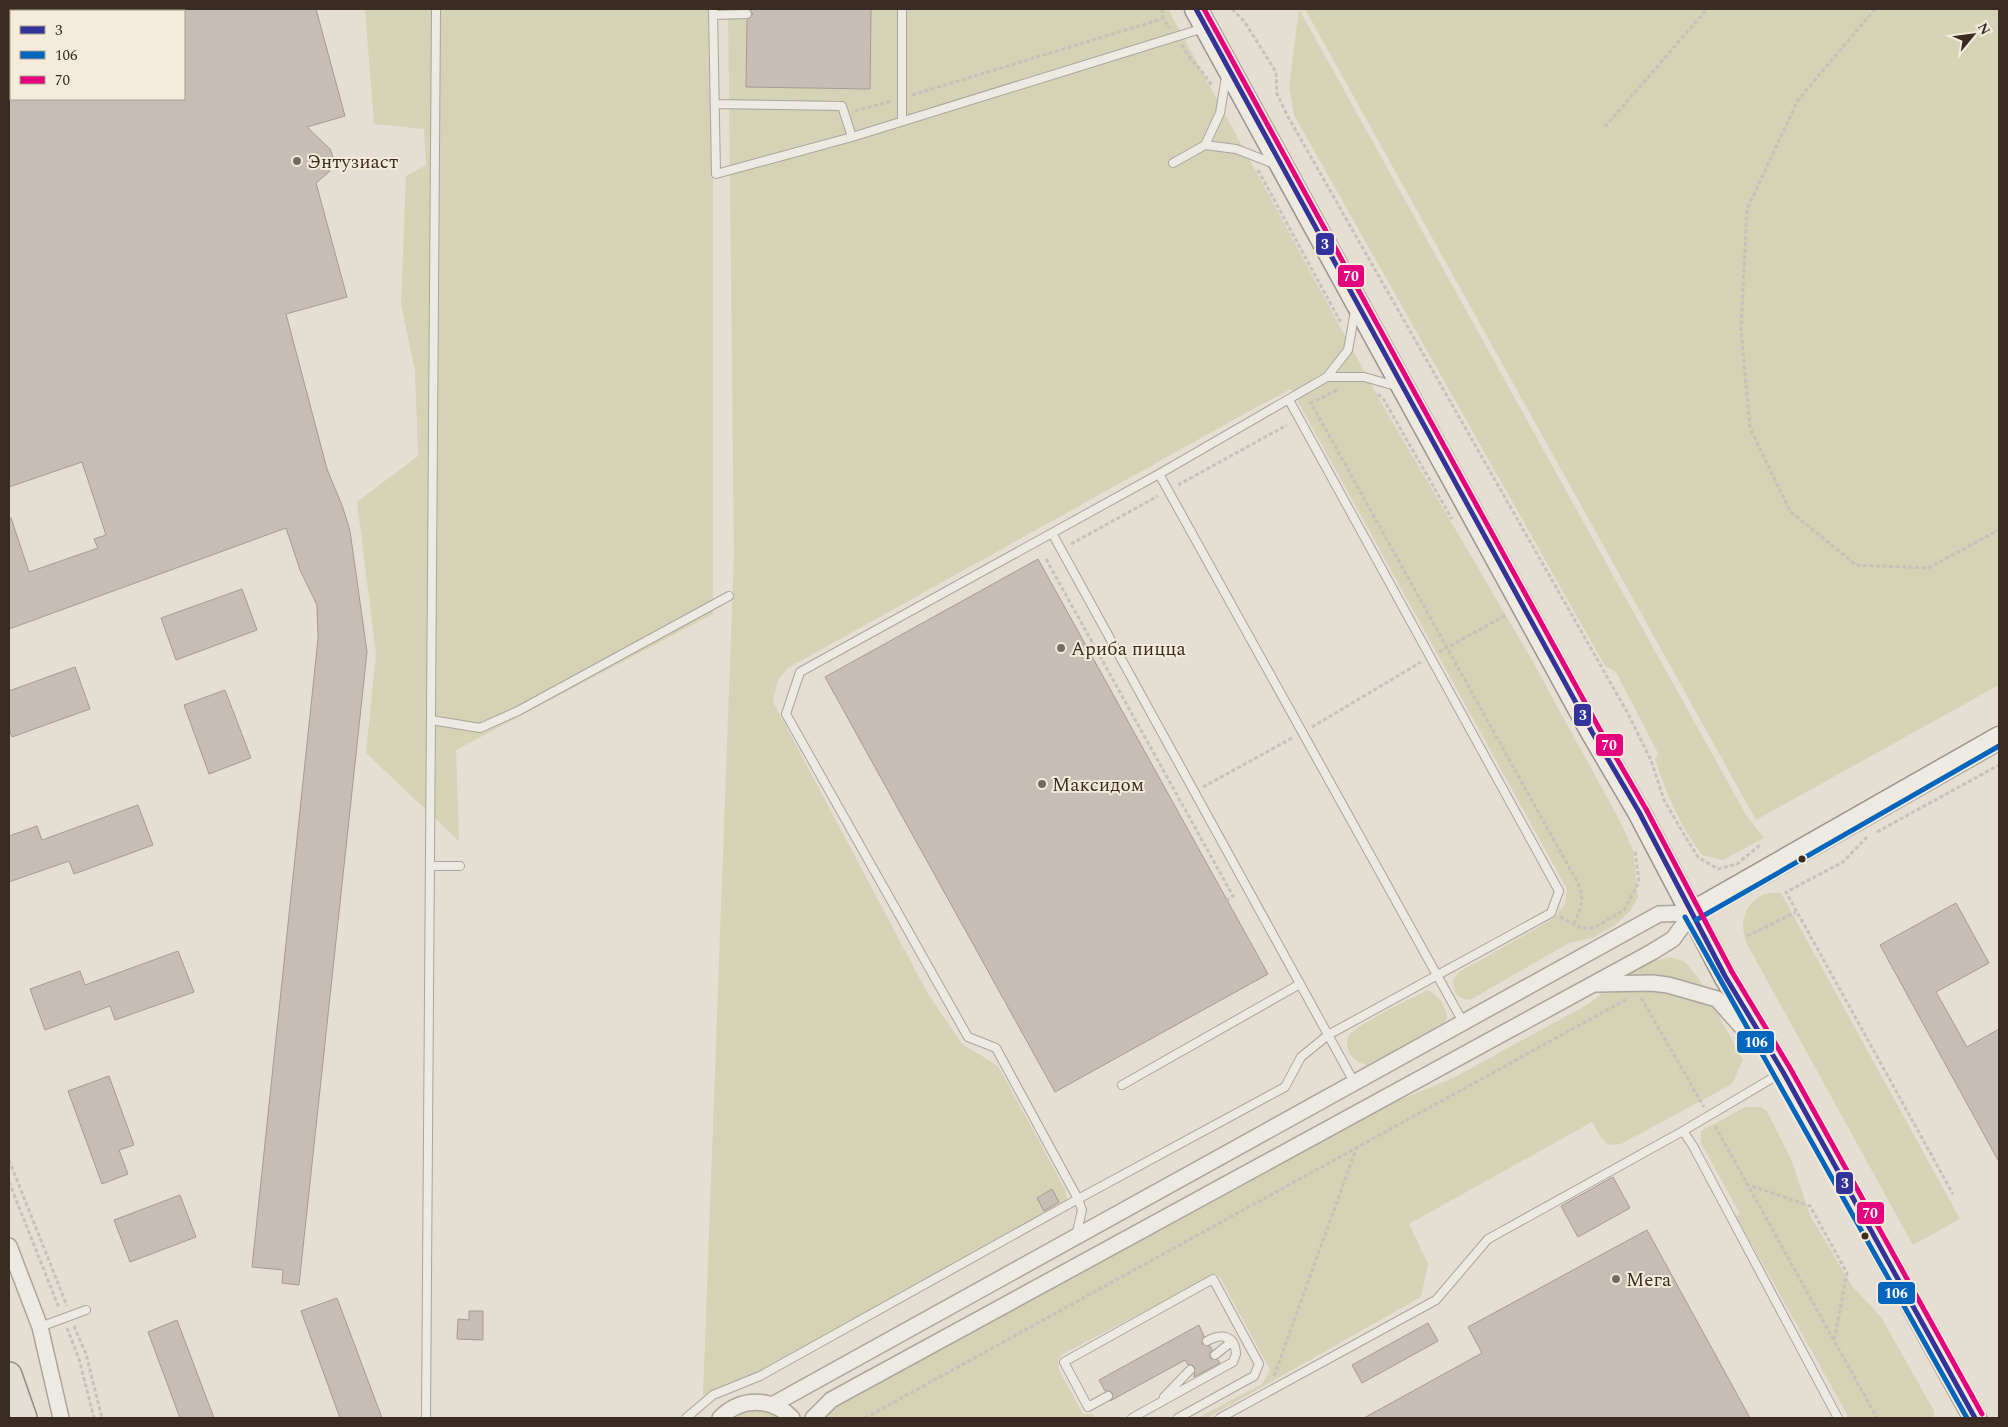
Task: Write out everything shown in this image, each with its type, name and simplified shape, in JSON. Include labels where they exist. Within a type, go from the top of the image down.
[{"type":"main road","points":[[1201,18],[1725,976],[1783,1072],[1975,1418]]},
{"type":"main road","points":[[1692,913],[1999,738]]},
{"type":"main road","points":[[9,1375],[24,1418]]},
{"type":"street","points":[[813,1418],[831,1400],[1673,939],[1692,913]]},
{"type":"street","points":[[772,1405],[1076,1239],[1354,1082],[1659,914],[1692,913]]},
{"type":"street","points":[[1592,984],[1652,983],[1717,1000],[1783,1072]]},
{"type":"street","points":[[9,1246],[40,1327],[61,1418]]},
{"type":"street","points":[[720,1418],[734,1407],[747,1403],[762,1402],[772,1405],[792,1418]]},
{"type":"lane","points":[[426,1418],[436,9]]},
{"type":"lane","points":[[902,9],[902,121]]},
{"type":"lane","points":[[747,14],[713,12],[716,174],[852,137],[1178,36],[1201,18]]},
{"type":"lane","points":[[1174,163],[1205,145],[1220,113],[1228,68]]},
{"type":"lane","points":[[715,104],[842,106],[852,137]]},
{"type":"lane","points":[[1205,145],[1236,150],[1282,167]]},
{"type":"lane","points":[[1076,1239],[1082,1210],[1078,1199],[996,1048],[968,1037],[786,714],[800,672],[1159,474],[1327,377],[1348,350],[1356,301]]},
{"type":"lane","points":[[1327,377],[1364,377],[1404,388]]},
{"type":"lane","points":[[686,1418],[713,1395],[760,1376],[1078,1199],[1285,1087],[1301,1057],[1328,1035],[1551,913],[1559,891],[1289,400]]},
{"type":"lane","points":[[1159,474],[1463,1022]]},
{"type":"lane","points":[[1052,533],[1354,1082]]},
{"type":"lane","points":[[431,720],[480,728],[518,711],[729,596]]},
{"type":"lane","points":[[430,866],[460,866]]},
{"type":"lane","points":[[1122,1085],[1300,984]]},
{"type":"lane","points":[[1220,1418],[1436,1300],[1488,1239],[1710,1116],[1783,1072]]},
{"type":"lane","points":[[1683,1131],[1693,1146],[1838,1418]]},
{"type":"lane","points":[[1108,1396],[1088,1407],[1064,1362],[1213,1279],[1259,1364],[1254,1376],[1178,1418]]},
{"type":"lane","points":[[40,1327],[86,1310]]},
{"type":"lane","points":[[1132,1418],[1233,1362],[1236,1347],[1226,1336],[1217,1336],[1207,1341]]},
{"type":"lane","points":[[1215,1355],[1230,1343],[1226,1336]]},
{"type":"lane","points":[[1157,1404],[1190,1370]]},
{"type":"path","points":[[1162,9],[1162,19],[1178,36],[1189,58],[1204,71],[1215,91],[1220,113]]},
{"type":"path","points":[[1232,9],[1244,21],[1276,72],[1277,94],[1287,115],[1626,710],[1651,760],[1664,800],[1698,857],[1718,869],[1738,864],[1760,845]]},
{"type":"path","points":[[1605,127],[1707,9]]},
{"type":"path","points":[[1875,9],[1798,100],[1747,209],[1741,328],[1750,428],[1790,511],[1856,565],[1928,568],[1999,530]]},
{"type":"path","points":[[844,114],[1162,19]]},
{"type":"path","points":[[1236,150],[1256,168],[1342,323],[1348,350]]},
{"type":"path","points":[[1364,377],[1384,400],[1453,521]]},
{"type":"path","points":[[1344,388],[1311,403],[1580,888],[1583,897],[1581,910],[1574,924]]},
{"type":"path","points":[[1177,485],[1287,426]]},
{"type":"path","points":[[1068,546],[1158,496]]},
{"type":"path","points":[[1046,559],[1234,896],[1227,900]]},
{"type":"path","points":[[1181,799],[1509,614],[1504,606]]},
{"type":"path","points":[[1953,1194],[1786,892],[1843,862],[1865,838],[1999,765]]},
{"type":"path","points":[[1551,913],[1582,928],[1594,928],[1624,910],[1639,882],[1638,862],[1634,843]]},
{"type":"path","points":[[1747,936],[1796,912]]},
{"type":"path","points":[[1646,994],[1638,993],[1710,1116],[1877,1418]]},
{"type":"path","points":[[865,1418],[1630,998]]},
{"type":"path","points":[[1267,1392],[1356,1148]]},
{"type":"path","points":[[9,1160],[67,1317],[94,1418]]},
{"type":"path","points":[[9,1182],[67,1317],[86,1354],[102,1418]]},
{"type":"path","points":[[1746,1184],[1810,1206],[1847,1273],[1834,1342]]},
{"type":"green space","points":[[365,9],[713,9],[713,614],[456,750],[459,841],[366,753],[376,654],[357,502],[418,456],[415,371],[401,304],[406,176],[426,165],[424,129],[374,124]]},
{"type":"green space","points":[[728,9],[1168,9],[1382,404],[1529,655],[1621,823],[1633,850],[1638,897],[1631,910],[1614,926],[1592,938],[1569,943],[1470,1000],[1461,998],[1455,993],[1453,981],[1459,972],[1553,919],[1565,904],[1567,889],[1291,389],[1255,408],[788,668],[778,680],[773,702],[928,994],[962,1044],[998,1066],[1065,1189],[1068,1202],[746,1379],[733,1381],[703,1396],[734,555]]},
{"type":"green space","points":[[1299,9],[1746,815],[1764,838],[1723,860],[1702,855],[1687,833],[1674,809],[1659,772],[1655,759],[1658,753],[1616,672],[1605,666],[1294,115],[1289,87]]},
{"type":"green space","points":[[1305,9],[1999,9],[1999,685],[1756,820]]},
{"type":"green space","points":[[1769,893],[1781,893],[1960,1219],[1913,1245],[1747,944],[1743,928],[1749,906],[1761,896]]},
{"type":"green space","points":[[1671,957],[1685,962],[1699,979],[1743,1060],[1732,1084],[1621,1144],[1608,1145],[1592,1122],[1409,1224],[1428,1264],[1421,1297],[1207,1418],[1197,1418],[1262,1384],[1270,1370],[1220,1277],[1216,1274],[1063,1354],[1058,1360],[1059,1370],[1083,1414],[1093,1414],[1095,1418],[823,1418],[832,1410],[1380,1108],[1453,1078],[1590,1003],[1621,977],[1642,964]]},
{"type":"green space","points":[[1428,990],[1439,998],[1443,1005],[1447,1018],[1443,1023],[1367,1065],[1352,1057],[1348,1050],[1347,1042],[1348,1037],[1353,1032],[1385,1012]]},
{"type":"green space","points":[[1745,1107],[1761,1107],[1767,1111],[1791,1159],[1810,1215],[1852,1286],[1881,1317],[1934,1411],[1934,1418],[1849,1418],[1736,1216],[1740,1214],[1701,1143],[1701,1131]]},
{"type":"green space","points":[[749,1409],[770,1411],[783,1418],[731,1418]]},
{"type":"building","points":[[316,9],[345,116],[307,127],[330,149],[333,157],[329,172],[316,183],[347,297],[286,314],[327,469],[350,531],[367,652],[299,1285],[282,1283],[283,1270],[252,1267],[318,639],[317,605],[300,570],[286,528],[9,629],[9,518],[11,518],[29,572],[98,548],[94,539],[106,535],[82,462],[9,487],[9,99],[185,100],[184,10]]},
{"type":"building","points":[[749,9],[871,9],[870,89],[746,87],[747,20],[753,14]]},
{"type":"building","points":[[1038,559],[1268,974],[1055,1092],[825,677]]},
{"type":"building","points":[[242,589],[257,630],[176,660],[161,618]]},
{"type":"building","points":[[75,667],[90,709],[12,737],[9,729],[9,691]]},
{"type":"building","points":[[225,690],[251,758],[209,774],[184,705]]},
{"type":"building","points":[[138,805],[153,845],[74,874],[69,861],[9,882],[9,836],[37,826],[42,840]]},
{"type":"building","points":[[1956,903],[1989,963],[1936,992],[1967,1047],[1999,1029],[1999,1162],[1880,945]]},
{"type":"building","points":[[178,951],[194,992],[115,1020],[110,1006],[45,1030],[30,989],[80,971],[85,985]]},
{"type":"building","points":[[109,1076],[134,1145],[119,1150],[128,1174],[102,1184],[68,1091]]},
{"type":"building","points":[[1613,1177],[1630,1208],[1578,1237],[1561,1206]]},
{"type":"building","points":[[1052,1189],[1059,1202],[1044,1211],[1037,1198]]},
{"type":"building","points":[[180,1195],[196,1237],[130,1262],[114,1220]]},
{"type":"building","name":"Мега","points":[[1647,1230],[1750,1418],[1364,1418],[1482,1353],[1468,1327]]},
{"type":"building","points":[[337,1298],[382,1418],[340,1418],[301,1311]]},
{"type":"building","points":[[469,1311],[483,1311],[483,1340],[457,1339],[458,1319],[469,1320]]},
{"type":"building","points":[[177,1320],[214,1418],[180,1418],[148,1332]]},
{"type":"building","points":[[1428,1323],[1438,1341],[1362,1383],[1352,1365]]},
{"type":"building","points":[[1199,1325],[1204,1336],[1202,1344],[1210,1346],[1212,1350],[1210,1358],[1218,1360],[1220,1363],[1194,1377],[1195,1368],[1192,1365],[1188,1365],[1185,1360],[1110,1401],[1113,1394],[1110,1391],[1105,1391],[1099,1380]]},
{"type":"transit line","name":"3","points":[[1196,9],[1592,732],[1639,812],[1725,976],[1783,1072],[1975,1418]]},
{"type":"transit line","name":"70","points":[[1204,9],[1599,728],[1646,809],[1732,972],[1790,1068],[1982,1414]]},
{"type":"transit line","name":"106","points":[[1696,920],[1999,746]]},
{"type":"transit line","name":"106","points":[[1685,917],[1967,1418]]},
{"type":"place","name":"Энтузиаст","points":[[297,161]]},
{"type":"place","name":"Ариба пицца","points":[[1061,648]]},
{"type":"place","name":"Максидом","points":[[1042,784]]},
{"type":"place","name":"Мега","points":[[1616,1279]]}]
